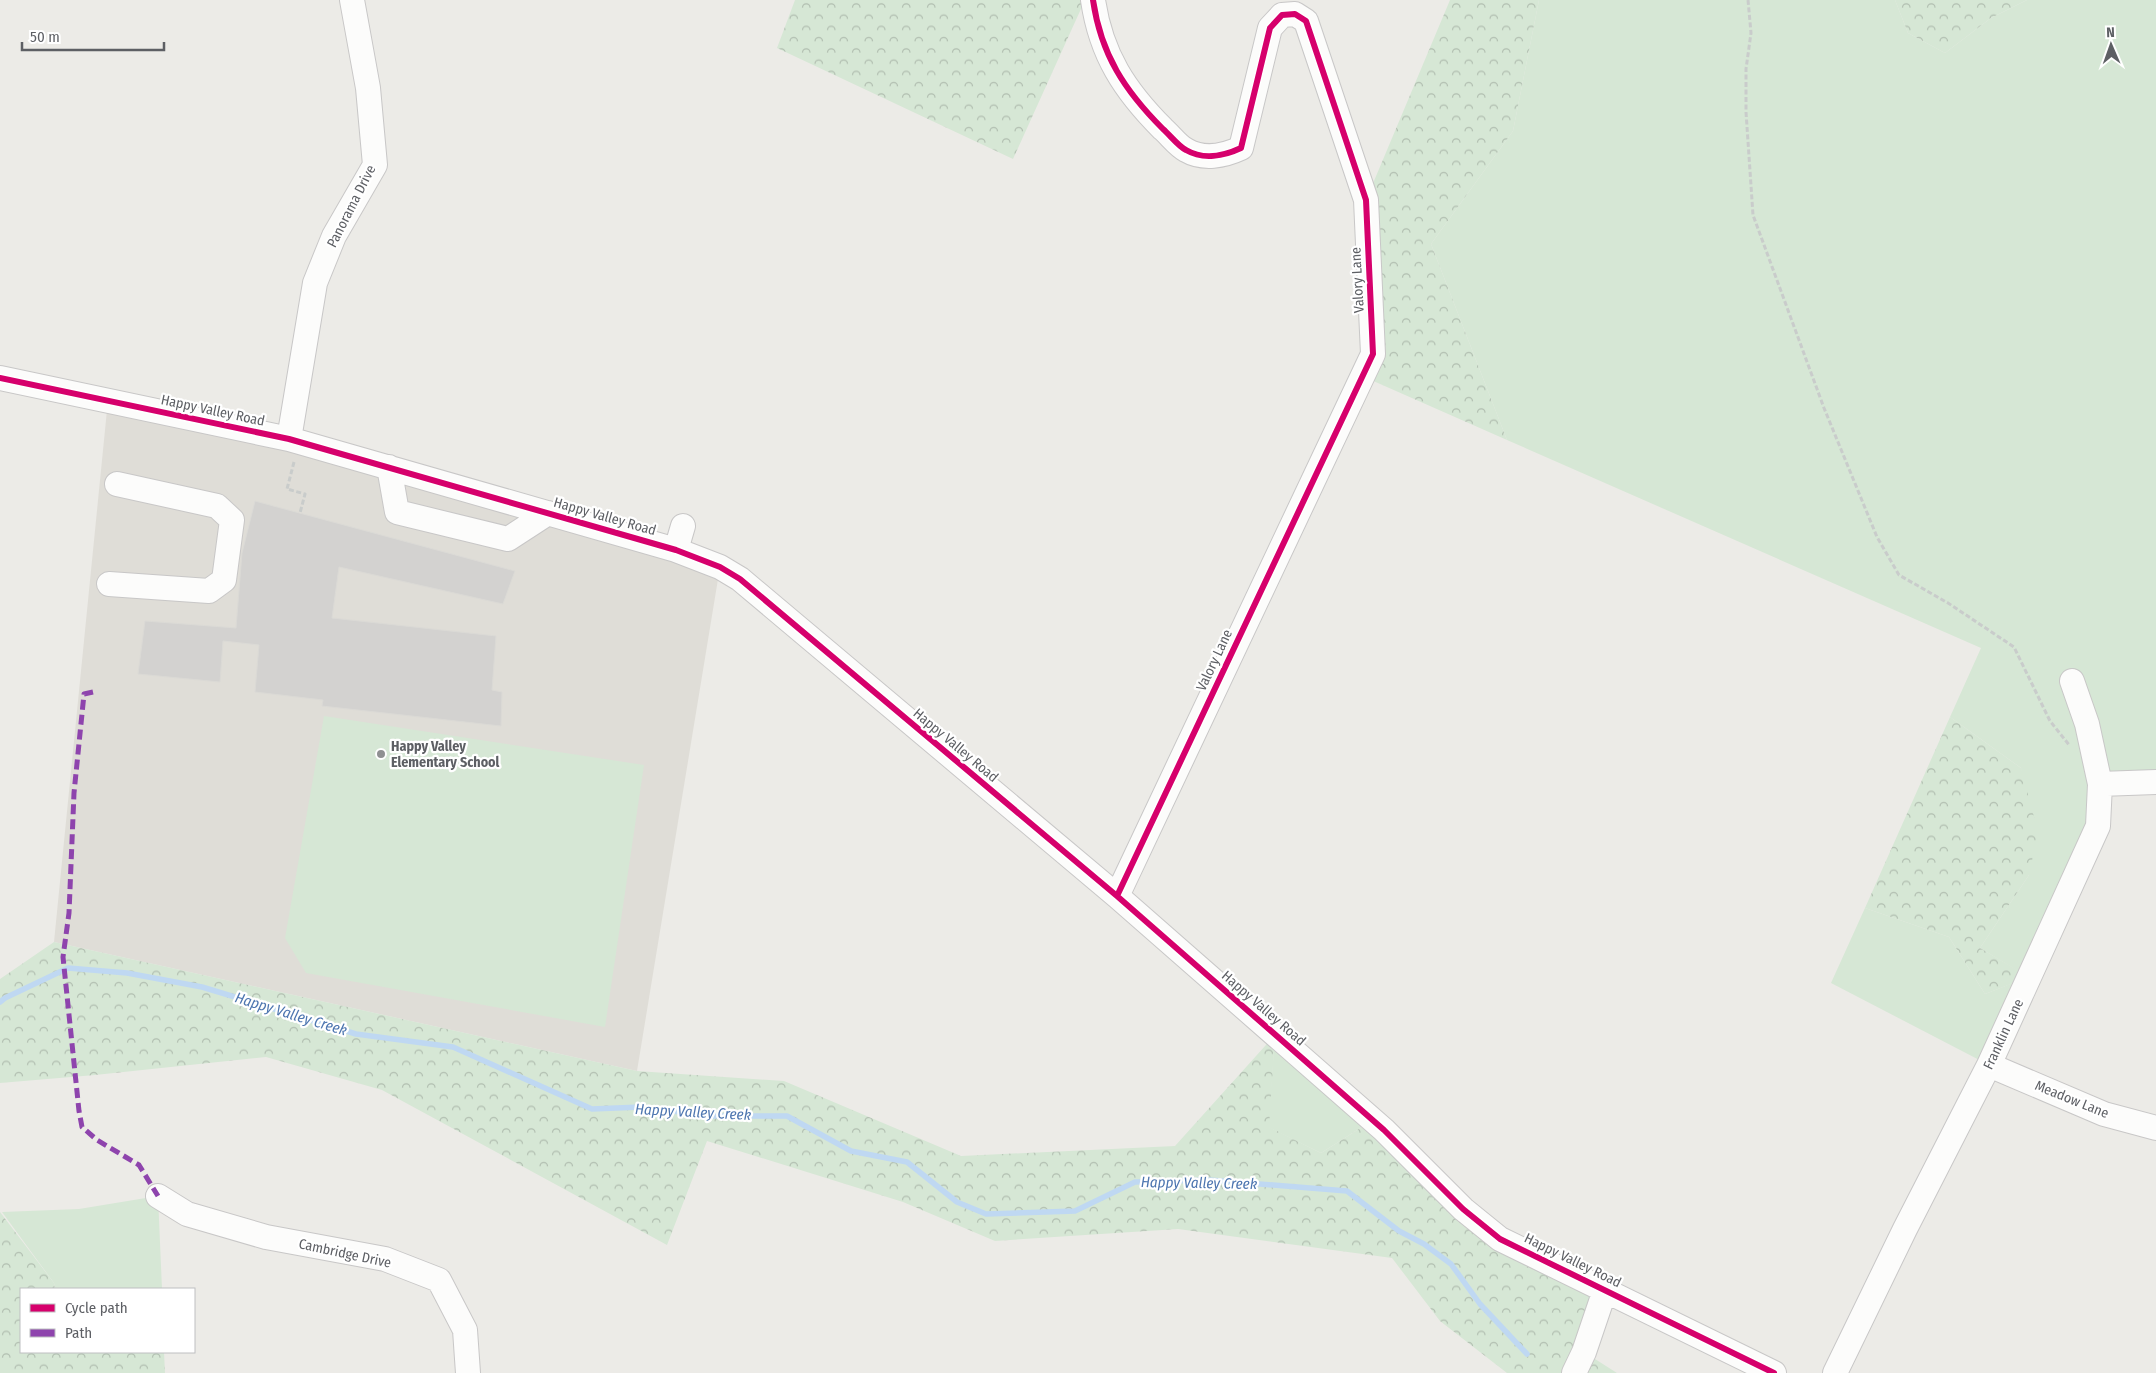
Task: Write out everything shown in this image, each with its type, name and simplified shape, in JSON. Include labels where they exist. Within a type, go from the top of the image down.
[{"type":"street","name":"Panorama Drive","points":[[294,440],[315,284],[334,236],[375,165],[368,88],[352,0]]},
{"type":"street","name":"Valory Lane","points":[[1093,0],[1096,25],[1120,81],[1136,102],[1186,151],[1213,157],[1229,154],[1241,148],[1270,28],[1282,15],[1295,14],[1306,21],[1366,200],[1373,354],[1117,896]]},
{"type":"street","name":"Happy Valley Road","points":[[0,378],[294,440],[676,550],[720,567],[740,579],[1117,896],[1384,1130],[1463,1209],[1500,1239],[1774,1373]]},
{"type":"street","points":[[389,467],[397,512],[508,539],[548,513]]},
{"type":"street","points":[[108,584],[210,592],[224,580],[232,520],[217,506],[117,484]]},
{"type":"street","points":[[676,550],[683,526]]},
{"type":"street","name":"Franklin Lane","points":[[1835,1373],[1905,1229],[1989,1065],[2098,826],[2100,784],[2087,724],[2072,681]]},
{"type":"street","points":[[2100,784],[2156,782]]},
{"type":"street","name":"Meadow Lane","points":[[1989,1065],[2104,1114],[2156,1128]]},
{"type":"street","name":"Cambridge Drive","points":[[158,1196],[187,1214],[266,1237],[385,1259],[439,1280],[465,1330],[468,1373]]},
{"type":"street","points":[[1574,1373],[1584,1352],[1605,1290]]},
{"type":"path","points":[[1748,0],[1751,33],[1746,69],[1746,112],[1753,215],[1813,381],[1877,537],[1899,574],[1948,603],[2014,647],[2050,721],[2072,749]]},
{"type":"path","points":[[294,440],[287,489],[305,494],[300,513]]},
{"type":"shaded area","name":"Happy Valley Elementary School","points":[[108,400],[720,567],[637,1071],[54,942]]},
{"type":"green space","points":[[795,0],[1085,0],[1013,159],[777,48]]},
{"type":"green space","points":[[1450,0],[1539,0],[1513,131],[1431,244],[1507,440],[1362,376],[1366,200]]},
{"type":"green space","points":[[1539,0],[1895,0],[1908,33],[1945,53],[1991,18],[2027,0],[2156,0],[2156,782],[2100,784],[2098,826],[1989,1065],[1831,983],[1865,908],[1949,937],[1985,994],[2028,977],[1980,948],[2029,875],[2021,768],[1950,717],[1981,648],[1507,440],[1431,244],[1513,131]]},
{"type":"green space","points":[[1895,0],[2027,0],[1991,18],[1945,53],[1908,33]]},
{"type":"green space","points":[[324,716],[644,765],[605,1027],[306,973],[285,938]]},
{"type":"green space","points":[[1950,717],[2021,768],[2038,832],[2029,875],[1980,948],[2029,977],[1985,994],[1949,937],[1865,908]]},
{"type":"green space","points":[[54,942],[637,1071],[784,1081],[961,1156],[1175,1146],[1275,1035],[1269,1127],[1321,1153],[1373,1120],[1463,1209],[1605,1290],[1584,1352],[1617,1373],[1507,1373],[1440,1321],[1392,1258],[1178,1229],[995,1241],[903,1202],[707,1141],[667,1245],[382,1090],[266,1057],[0,1083],[0,979]]},
{"type":"green space","points":[[1275,1035],[1373,1120],[1321,1153],[1268,1127]]},
{"type":"green space","points":[[158,1196],[162,1288],[55,1288],[54,1283],[2,1212],[79,1209]]},
{"type":"green space","points":[[0,1212],[54,1283],[55,1288],[20,1288],[20,1353],[164,1353],[165,1373],[0,1373]]},
{"type":"building","points":[[255,501],[515,571],[503,604],[339,567],[332,618],[496,636],[492,690],[502,692],[501,726],[322,706],[323,700],[255,692],[259,645],[223,641],[220,682],[138,674],[145,621],[236,628],[242,553]]},
{"type":"waterway","name":"Happy Valley Creek","points":[[0,1002],[68,968],[127,973],[202,987],[356,1034],[453,1047],[592,1109],[641,1107],[711,1116],[787,1116],[851,1151],[907,1162],[957,1202],[986,1214],[1075,1211],[1135,1182],[1209,1180],[1347,1191],[1399,1231],[1424,1244],[1451,1264],[1480,1304],[1527,1354]]},
{"type":"marked path","points":[[93,692],[84,694],[74,793],[69,913],[63,957],[79,1111],[82,1127],[97,1140],[139,1165],[158,1196]]},
{"type":"cycle path","points":[[1093,0],[1102,38],[1126,86],[1149,115],[1180,146],[1193,153],[1206,156],[1221,155],[1241,148],[1270,28],[1282,15],[1295,14],[1306,21],[1366,200],[1373,354],[1117,896]]},
{"type":"cycle path","points":[[0,378],[289,439],[676,550],[720,567],[740,579],[1117,896],[1384,1130],[1463,1209],[1500,1239],[1774,1373]]},
{"type":"place","name":"Happy Valley Elementary School","points":[[381,754]]}]
